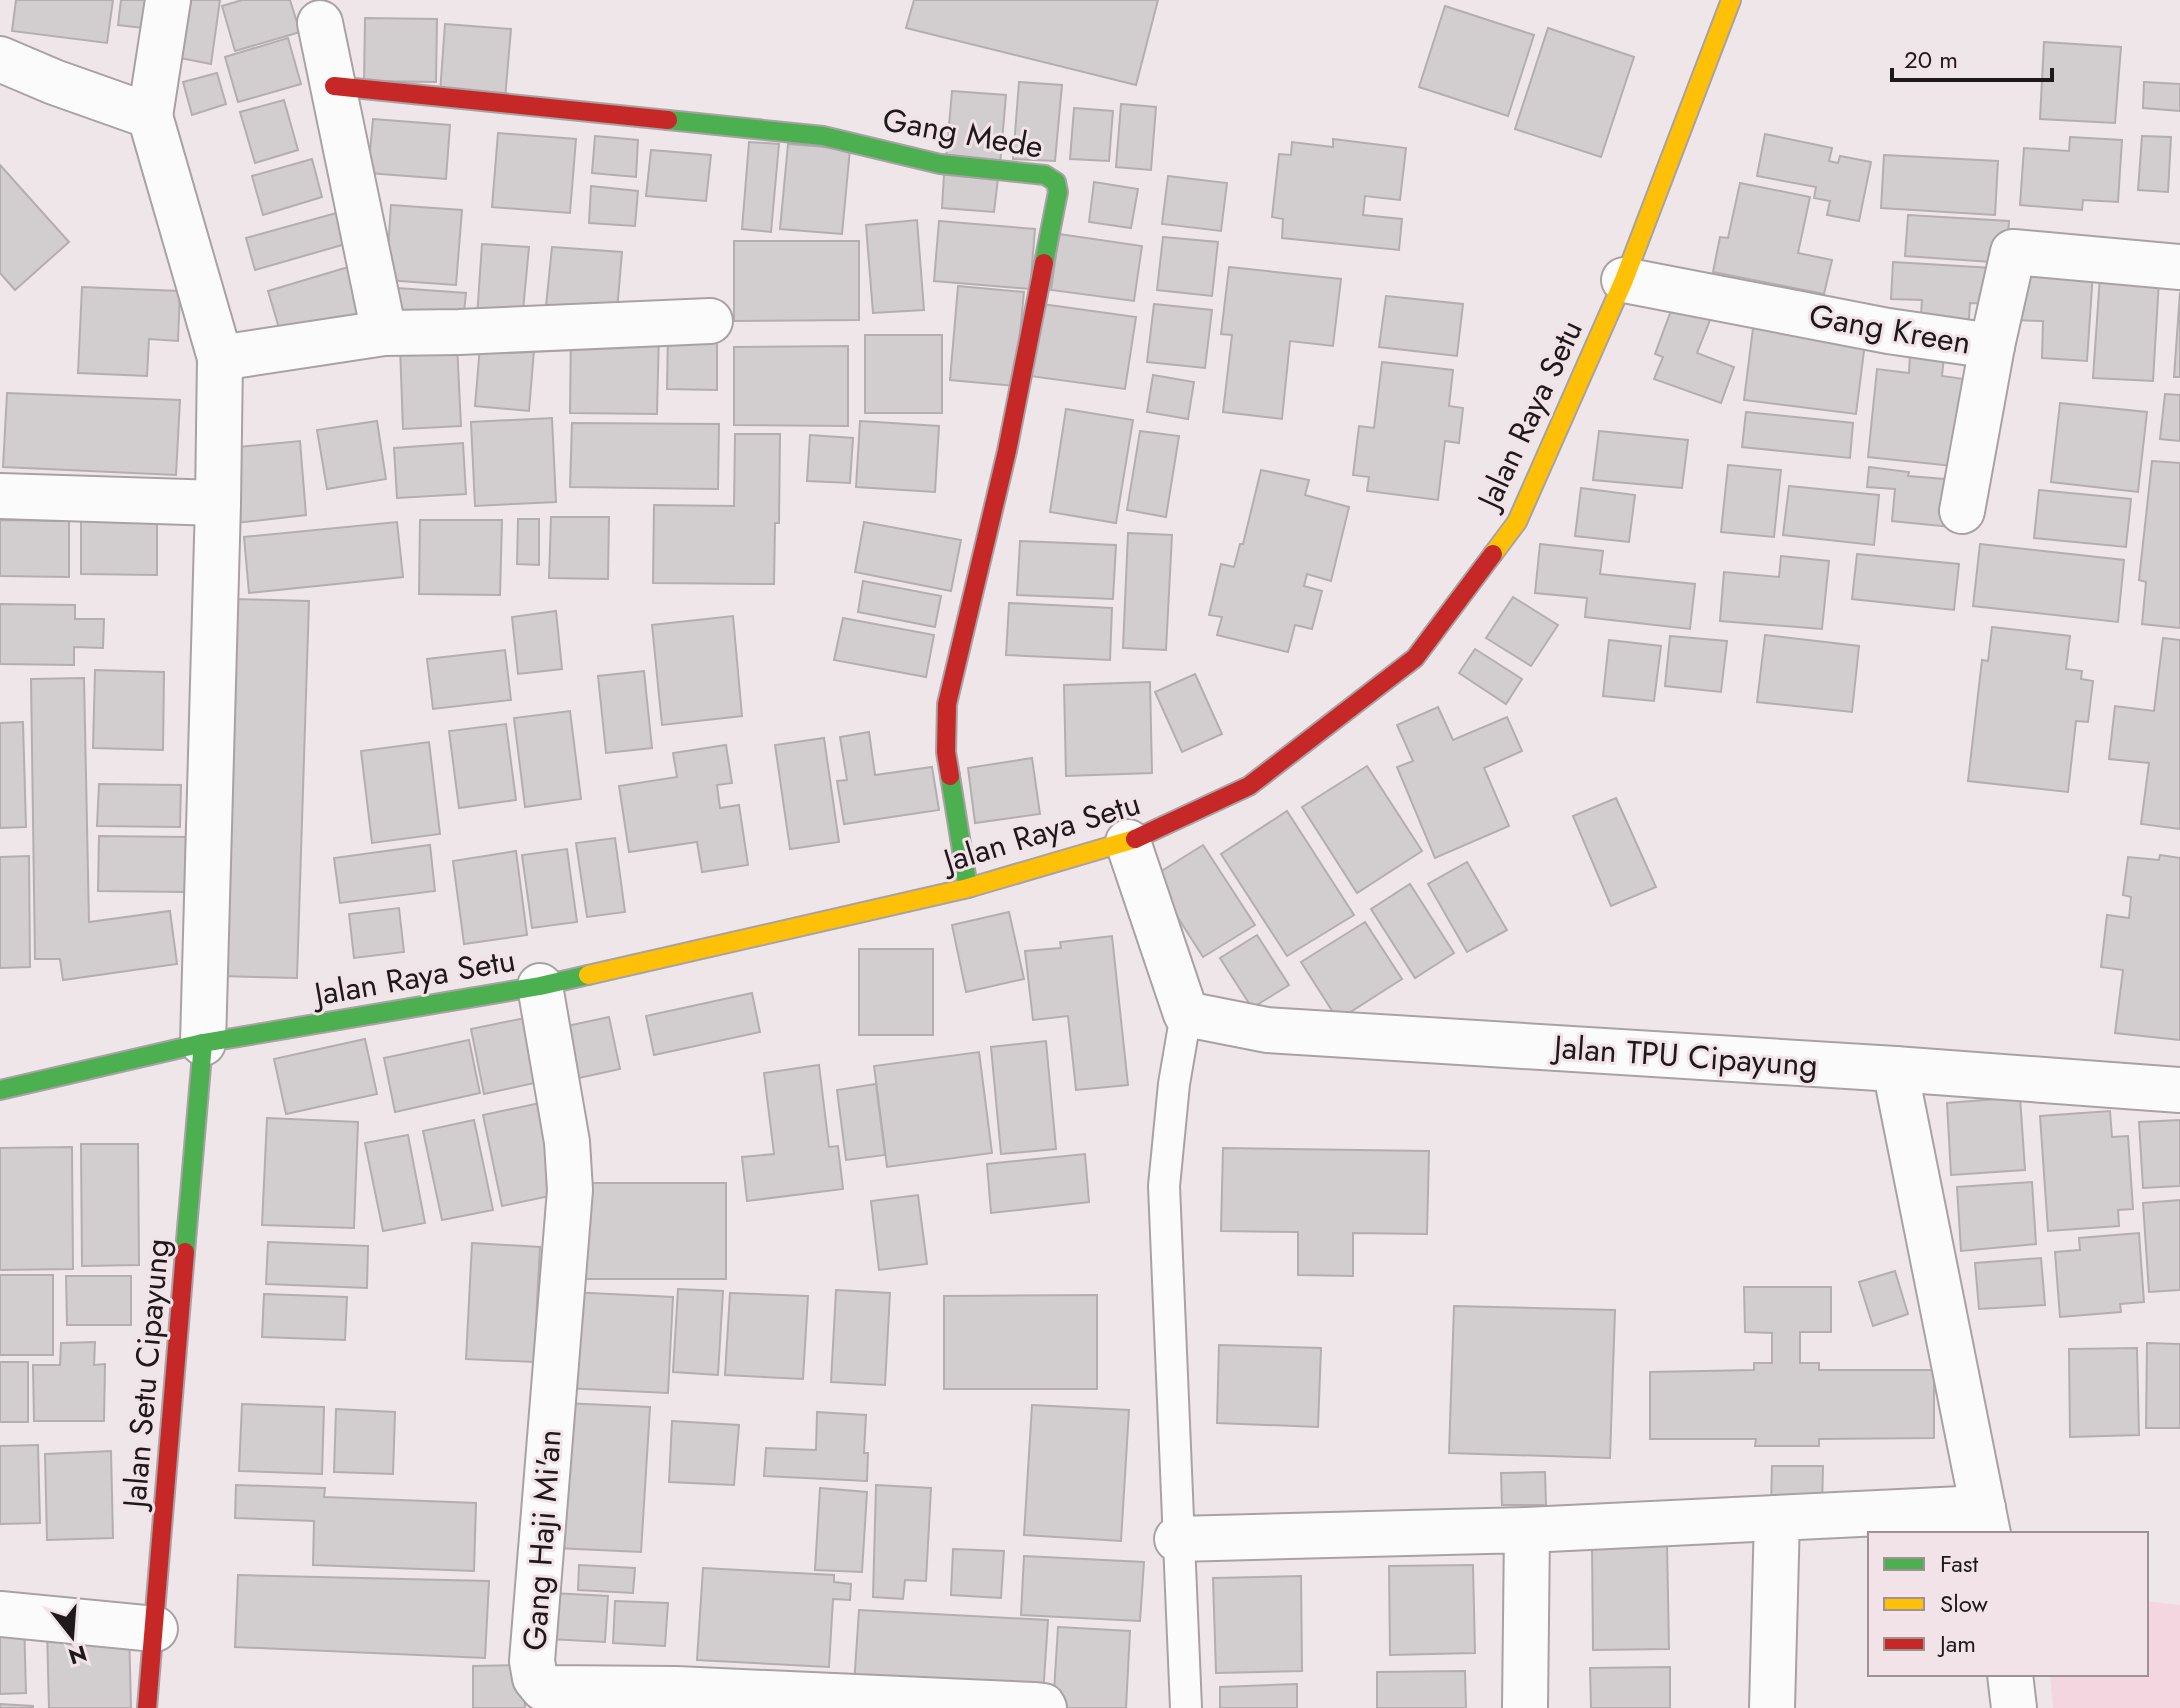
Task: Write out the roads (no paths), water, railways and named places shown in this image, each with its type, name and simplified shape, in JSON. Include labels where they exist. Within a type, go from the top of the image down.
[{"type":"street","points":[[168,0],[150,116],[220,358],[203,1043]]},
{"type":"street","name":"Jalan Raya Setu","points":[[0,1090],[203,1043],[540,986],[968,888],[1128,842],[1249,786],[1415,658],[1517,522],[1624,280],[1731,0]]},
{"type":"street","points":[[320,23],[384,333]]},
{"type":"street","points":[[0,59],[150,116]]},
{"type":"street","name":"Gang Mede","points":[[334,86],[823,136],[940,164],[1045,175],[1056,182],[1058,192],[1007,451],[947,704],[946,752],[968,888]]},
{"type":"street","points":[[1992,346],[2013,252],[2180,267]]},
{"type":"street","name":"Gang Kreen","points":[[1624,280],[1888,331],[1992,346],[1962,511]]},
{"type":"street","points":[[220,358],[384,333],[710,321]]},
{"type":"street","points":[[0,496],[218,503]]},
{"type":"street","points":[[1128,842],[1186,1014]]},
{"type":"street","name":"Gang Haji Mi'an","points":[[540,986],[567,1142],[570,1190],[532,1661],[535,1678],[543,1688],[600,1699],[676,1689],[1033,1705],[1044,1708]]},
{"type":"street","name":"Jalan TPU Cipayung","points":[[1186,1014],[1267,1030],[2180,1090]]},
{"type":"street","name":"Jalan Setu Cipayung","points":[[147,1708],[203,1043]]},
{"type":"street","points":[[1177,1539],[1527,1530],[1777,1518],[1985,1521],[1895,1069]]},
{"type":"street","points":[[1772,1708],[1777,1518]]},
{"type":"street","points":[[1525,1708],[1527,1530]]},
{"type":"street","points":[[0,1614],[155,1629]]},
{"type":"street","points":[[2010,1676],[2014,1708]]},
{"type":"lane","points":[[1186,1014],[1174,1084],[1164,1186],[1186,1708]]}]
